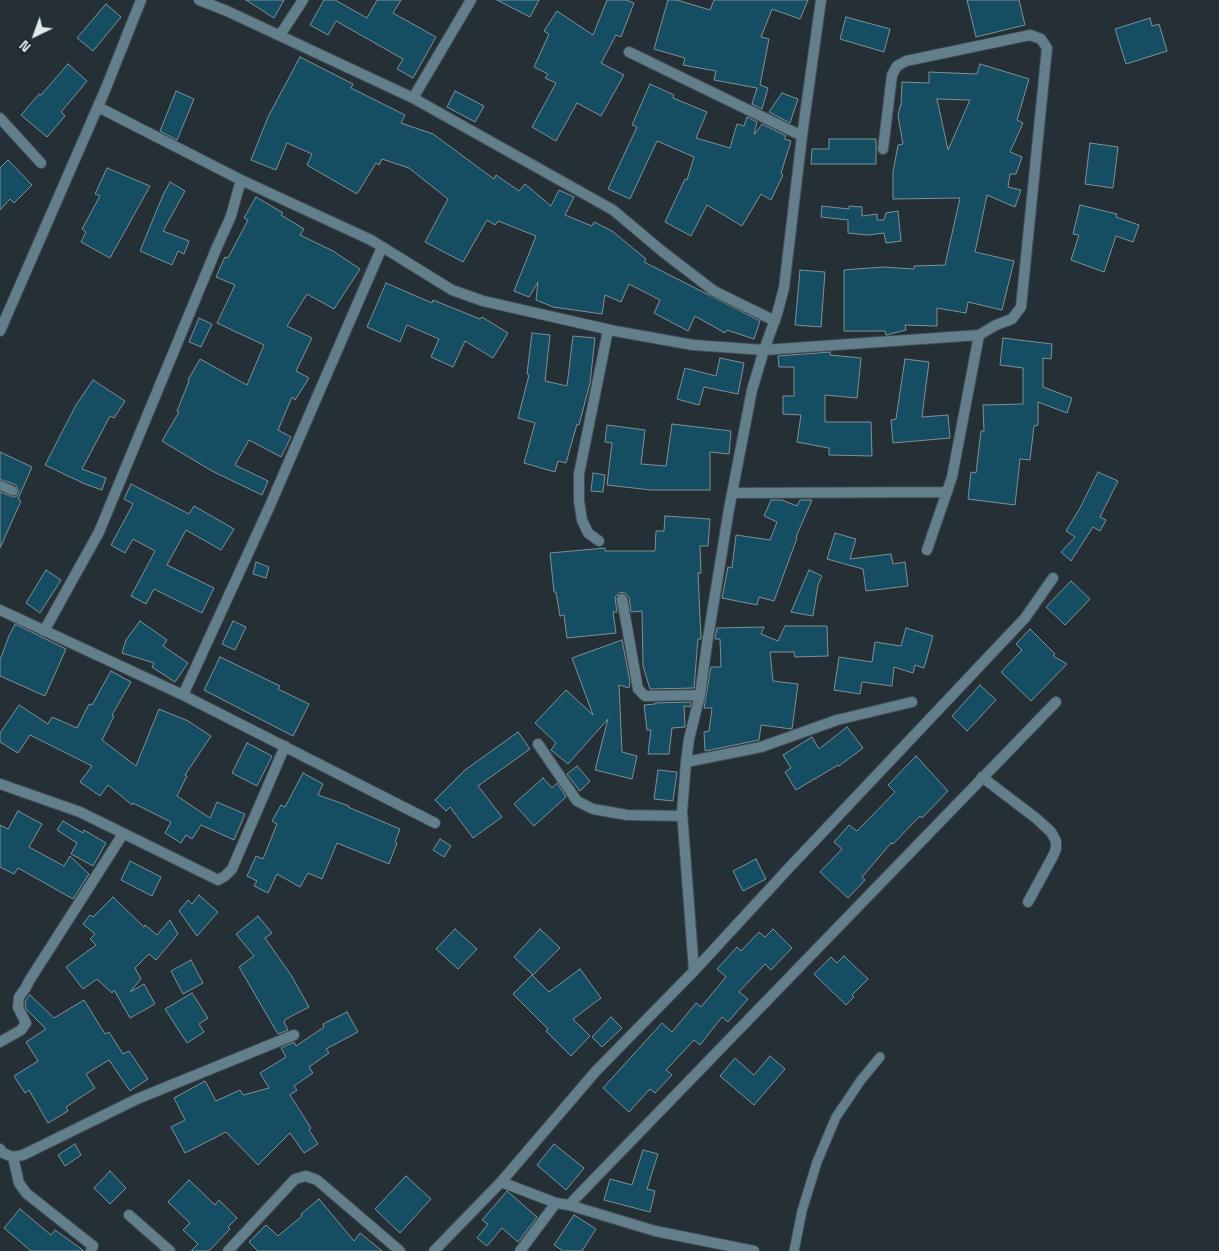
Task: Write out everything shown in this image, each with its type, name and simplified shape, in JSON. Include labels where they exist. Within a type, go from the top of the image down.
[{"type":"street","points":[[0,331],[98,107],[141,0]]},
{"type":"street","points":[[199,0],[280,35],[413,98],[613,210],[714,291],[775,321]]},
{"type":"street","points":[[280,35],[304,0]]},
{"type":"street","points":[[413,98],[471,0]]},
{"type":"street","points":[[694,970],[682,816],[683,786],[689,739],[700,695],[708,634],[732,493],[752,390],[784,288],[802,136],[821,0]]},
{"type":"street","points":[[98,107],[241,180],[382,247],[452,290],[483,301],[608,330],[693,345],[764,350],[979,335],[996,325],[1012,319],[1021,307],[1047,48],[1040,40],[1030,35],[906,60],[897,66],[892,75],[883,149]]},
{"type":"street","points":[[629,52],[802,136]]},
{"type":"street","points":[[0,118],[41,163]]},
{"type":"street","points":[[44,631],[99,532],[231,216],[241,180]]},
{"type":"street","points":[[183,695],[268,510],[382,247]]},
{"type":"street","points":[[598,542],[588,533],[582,520],[579,501],[579,474],[608,330]]},
{"type":"street","points":[[927,550],[952,477],[979,335]]},
{"type":"street","points":[[732,493],[947,492]]},
{"type":"street","points":[[434,1251],[501,1182],[596,1071],[694,970],[1025,618],[1053,578]]},
{"type":"street","points":[[622,598],[638,689],[645,696],[700,695]]},
{"type":"street","points":[[0,610],[183,695],[435,823]]},
{"type":"street","points":[[686,762],[761,747],[837,720],[912,702]]},
{"type":"street","points":[[569,1205],[758,1012],[874,888],[1056,702]]},
{"type":"street","points":[[538,744],[576,800],[593,809],[627,815],[682,816]]},
{"type":"street","points":[[0,784],[80,812],[218,880],[232,869],[285,746]]},
{"type":"street","points":[[982,777],[1037,819],[1051,832],[1056,841],[1054,856],[1028,902]]},
{"type":"street","points":[[0,1042],[21,1030],[26,1023],[18,1007],[18,997],[26,989],[29,980],[123,834]]},
{"type":"street","points":[[0,1149],[2,1153],[13,1157],[23,1155],[137,1099],[294,1035]]},
{"type":"street","points":[[13,1157],[19,1183],[26,1193],[69,1225],[93,1246],[91,1251]]},
{"type":"street","points":[[228,1251],[295,1179],[306,1176],[317,1180],[400,1251]]},
{"type":"street","points":[[501,1182],[556,1202],[655,1231],[754,1251]]},
{"type":"street","points":[[520,1251],[556,1202]]},
{"type":"street","points":[[128,1215],[170,1251]]},
{"type":"lane","points":[[0,485],[13,491]]},
{"type":"lane","points":[[794,1251],[804,1203],[817,1162],[836,1117],[861,1080],[880,1057]]},
{"type":"building","points":[[246,0],[284,0],[274,18]]},
{"type":"building","points":[[324,0],[335,0],[367,18],[377,0],[401,0],[393,13],[436,37],[413,78],[397,69],[403,59],[336,21],[328,35],[310,25]]},
{"type":"building","points":[[497,0],[539,0],[530,17]]},
{"type":"building","points":[[607,0],[626,0],[634,3],[621,37],[616,35],[601,63],[624,75],[601,116],[577,103],[556,141],[532,127],[556,83],[545,78],[548,74],[534,67],[549,34],[544,31],[557,11],[593,35]]},
{"type":"building","points":[[668,0],[677,0],[710,10],[714,0],[808,0],[800,19],[772,9],[761,37],[769,39],[760,85],[768,88],[762,109],[752,104],[757,88],[714,80],[716,71],[683,65],[685,58],[654,49]]},
{"type":"building","points":[[967,0],[1019,0],[1025,25],[976,37]]},
{"type":"building","points":[[106,4],[121,17],[93,51],[77,38]]},
{"type":"building","points":[[846,17],[890,29],[884,52],[840,39]]},
{"type":"building","points":[[1150,18],[1152,26],[1159,24],[1167,51],[1126,64],[1115,29]]},
{"type":"building","points":[[300,57],[353,84],[351,88],[405,115],[401,123],[433,134],[494,179],[496,175],[519,191],[525,184],[551,206],[559,190],[574,197],[565,215],[592,226],[594,222],[612,231],[646,259],[644,262],[760,321],[754,339],[727,330],[725,333],[695,316],[688,331],[654,313],[660,300],[629,284],[621,302],[605,295],[602,314],[553,307],[536,300],[538,282],[529,297],[514,291],[536,236],[498,221],[495,225],[487,220],[463,262],[425,242],[448,199],[409,168],[382,159],[379,165],[376,163],[357,194],[307,165],[312,154],[287,143],[276,170],[251,160],[268,117]]},
{"type":"building","points":[[68,64],[87,81],[61,112],[65,116],[47,137],[21,115]]},
{"type":"building","points":[[980,64],[1029,79],[1017,120],[1023,123],[1010,152],[1022,157],[1016,174],[1010,174],[1008,187],[1021,190],[1015,207],[987,195],[975,252],[1014,261],[1002,310],[968,302],[966,313],[937,308],[937,326],[905,325],[906,330],[886,335],[885,331],[844,331],[844,270],[883,267],[914,269],[914,266],[945,265],[960,198],[893,199],[893,172],[898,145],[903,144],[898,116],[901,106],[902,82],[929,83],[929,72],[977,74]],"holes":[[[937,99],[970,100],[948,150]]]},
{"type":"building","points":[[650,84],[674,95],[673,98],[707,112],[696,138],[730,148],[737,124],[744,126],[747,117],[757,122],[754,134],[762,124],[786,136],[784,139],[791,141],[781,173],[783,175],[771,200],[761,194],[742,226],[707,205],[691,236],[665,222],[685,179],[687,180],[694,157],[657,141],[630,199],[608,189],[637,127],[632,125]]},
{"type":"building","points":[[176,91],[194,99],[177,140],[160,131]]},
{"type":"building","points":[[455,91],[484,106],[475,122],[447,107]]},
{"type":"building","points":[[782,93],[798,99],[790,123],[769,112]]},
{"type":"building","points":[[829,139],[876,139],[876,164],[811,164],[812,149],[829,149]]},
{"type":"building","points":[[1090,143],[1118,147],[1113,188],[1085,184]]},
{"type":"building","points":[[8,160],[32,185],[14,203],[10,199],[0,210],[0,168]]},
{"type":"building","points":[[107,168],[150,186],[110,258],[81,242],[86,232],[82,229],[100,196],[95,194]]},
{"type":"building","points":[[170,182],[185,191],[163,231],[189,241],[184,254],[178,251],[172,265],[140,251]]},
{"type":"building","points":[[256,197],[283,213],[281,215],[304,229],[300,235],[333,251],[360,269],[334,309],[307,294],[287,326],[312,338],[296,371],[309,378],[295,400],[292,397],[278,430],[291,437],[281,457],[249,440],[235,465],[268,481],[262,495],[212,471],[162,441],[179,412],[177,411],[188,380],[200,359],[247,385],[264,345],[217,323],[235,285],[216,277],[225,257],[228,258],[248,220],[244,218]]},
{"type":"building","points":[[1080,205],[1117,214],[1116,217],[1139,225],[1133,242],[1116,236],[1104,272],[1071,260],[1079,235],[1073,234]]},
{"type":"building","points":[[822,206],[849,209],[849,206],[862,207],[862,216],[877,214],[877,220],[884,220],[886,213],[898,211],[901,241],[886,243],[884,233],[868,235],[848,233],[848,220],[821,217]]},
{"type":"building","points":[[800,270],[825,272],[821,327],[795,325]]},
{"type":"building","points":[[386,283],[432,303],[433,300],[480,319],[482,317],[508,333],[493,358],[465,341],[453,367],[431,357],[439,339],[407,325],[400,342],[367,327]]},
{"type":"building","points":[[199,318],[212,324],[201,347],[189,342]]},
{"type":"building","points":[[532,333],[550,335],[545,381],[567,386],[573,336],[595,338],[590,383],[579,425],[577,424],[566,463],[558,461],[555,472],[524,463],[535,423],[518,418],[529,375],[527,374]]},
{"type":"building","points":[[1003,338],[1052,344],[1051,359],[1043,358],[1043,387],[1072,398],[1067,413],[1038,402],[1038,425],[1034,426],[1030,460],[1020,459],[1015,505],[968,499],[971,472],[976,473],[981,431],[984,431],[983,405],[1023,404],[1023,368],[1000,365]]},
{"type":"building","points":[[830,352],[830,355],[861,358],[857,398],[825,395],[825,422],[871,422],[872,456],[829,455],[829,448],[797,442],[801,415],[783,414],[783,396],[794,396],[794,367],[779,367],[778,356]]},
{"type":"building","points":[[720,358],[744,363],[738,394],[704,387],[699,405],[677,399],[685,368],[716,376]]},
{"type":"building","points":[[905,359],[929,362],[922,417],[948,415],[950,438],[893,443],[891,420],[896,419]]},
{"type":"building","points":[[93,380],[125,401],[114,418],[110,416],[82,469],[106,478],[102,490],[45,465],[76,405]]},
{"type":"building","points":[[672,424],[731,431],[729,454],[710,452],[710,490],[651,490],[607,485],[612,443],[605,442],[607,425],[645,430],[641,464],[666,466]]},
{"type":"building","points":[[0,452],[32,467],[18,499],[21,501],[0,548],[0,492],[13,497],[17,496],[19,491],[16,485],[0,479]]},
{"type":"building","points":[[1098,472],[1118,481],[1100,517],[1106,520],[1100,531],[1093,527],[1071,561],[1061,552],[1075,537],[1066,531]]},
{"type":"building","points":[[593,473],[605,475],[603,492],[591,491]]},
{"type":"building","points":[[131,484],[189,514],[194,506],[234,529],[221,550],[186,530],[167,565],[214,588],[202,613],[154,589],[146,604],[131,596],[155,551],[133,539],[125,553],[111,545],[133,504],[124,499]]},
{"type":"building","points":[[771,500],[782,500],[797,506],[800,500],[812,500],[796,537],[774,601],[759,597],[757,605],[722,598],[728,567],[732,568],[736,535],[770,540],[777,522],[764,516]]},
{"type":"building","points":[[665,516],[710,519],[708,546],[700,546],[701,573],[698,573],[701,639],[698,639],[694,688],[650,689],[643,666],[642,611],[631,612],[629,597],[625,593],[620,592],[615,597],[617,612],[613,612],[616,633],[567,638],[564,615],[560,616],[556,592],[554,592],[550,553],[605,548],[605,551],[655,551],[656,531],[664,531]]},
{"type":"building","points":[[835,533],[856,539],[850,559],[891,554],[893,564],[905,562],[908,586],[866,591],[863,569],[827,559]]},
{"type":"building","points":[[256,562],[269,567],[266,578],[253,574]]},
{"type":"building","points":[[46,570],[61,580],[40,613],[26,603]]},
{"type":"building","points":[[809,570],[822,576],[818,585],[813,616],[791,612]]},
{"type":"building","points":[[1071,581],[1090,599],[1065,625],[1046,607]]},
{"type":"building","points":[[140,621],[167,640],[163,646],[188,663],[175,682],[152,667],[154,663],[122,653],[126,640]]},
{"type":"building","points":[[233,621],[246,627],[235,650],[222,644]]},
{"type":"building","points":[[15,624],[66,649],[45,696],[0,676],[0,660]]},
{"type":"building","points":[[785,626],[827,626],[828,656],[795,657],[794,652],[770,652],[773,681],[798,684],[792,729],[761,725],[759,740],[705,751],[704,732],[709,731],[712,708],[704,708],[711,667],[721,667],[720,639],[715,639],[717,628],[764,627],[761,634],[778,641]]},
{"type":"building","points":[[906,628],[933,636],[924,668],[915,665],[913,673],[894,667],[892,686],[862,682],[860,694],[834,690],[839,657],[872,662],[875,642],[901,646]]},
{"type":"building","points":[[1030,629],[1055,654],[1053,656],[1067,664],[1031,701],[1001,672],[1022,650],[1016,644]]},
{"type":"building","points":[[622,640],[630,682],[629,688],[619,685],[622,752],[637,756],[632,779],[595,770],[608,719],[568,764],[551,750],[556,743],[535,723],[566,690],[593,715],[572,658]]},
{"type":"building","points":[[220,657],[280,686],[278,689],[309,704],[293,736],[204,690]]},
{"type":"building","points":[[111,671],[131,682],[112,715],[114,716],[102,740],[136,766],[159,709],[188,721],[211,736],[185,775],[187,776],[177,796],[210,818],[217,802],[245,814],[234,840],[201,825],[192,839],[186,835],[181,843],[165,833],[171,822],[133,803],[132,805],[108,785],[100,796],[80,782],[92,766],[30,735],[18,753],[0,742],[0,733],[19,705],[48,724],[52,717],[77,728],[89,704],[92,705]]},
{"type":"building","points":[[980,685],[996,700],[967,731],[952,716]]},
{"type":"building","points":[[691,702],[690,707],[684,706],[685,727],[672,728],[669,754],[648,754],[651,730],[647,730],[644,705]]},
{"type":"building","points":[[847,727],[863,748],[839,766],[796,790],[785,772],[791,768],[783,755],[812,737],[819,749]]},
{"type":"building","points":[[518,732],[530,749],[478,786],[502,817],[473,838],[450,807],[446,811],[435,800],[465,770]]},
{"type":"building","points":[[247,743],[272,756],[257,786],[232,773]]},
{"type":"building","points":[[916,756],[948,791],[922,818],[920,816],[893,844],[891,843],[862,877],[865,880],[848,898],[820,872],[842,849],[834,842],[849,825],[857,831],[895,792],[888,785]]},
{"type":"building","points":[[577,766],[590,781],[580,791],[567,774]]},
{"type":"building","points":[[658,770],[677,772],[673,801],[654,799]]},
{"type":"building","points":[[303,773],[323,784],[318,795],[349,806],[400,829],[389,864],[337,843],[322,879],[308,873],[300,887],[277,874],[268,893],[254,886],[257,881],[247,876],[256,856],[263,859],[277,824],[272,821],[281,805],[285,807]]},
{"type":"building","points":[[543,778],[552,788],[557,783],[566,797],[534,826],[514,804]]},
{"type":"building","points":[[18,811],[42,824],[29,847],[64,866],[70,856],[89,874],[73,899],[18,868],[14,874],[0,867],[0,825],[8,829]]},
{"type":"building","points":[[63,821],[83,833],[84,830],[106,843],[93,866],[71,854],[77,843],[57,830]]},
{"type":"building","points":[[440,839],[451,846],[444,857],[433,850]]},
{"type":"building","points":[[756,859],[766,879],[743,891],[733,871]]},
{"type":"building","points":[[130,861],[161,877],[152,896],[121,880]]},
{"type":"building","points":[[199,895],[218,912],[197,936],[179,911],[188,900],[192,904]]},
{"type":"building","points":[[113,897],[144,927],[145,925],[157,935],[170,920],[178,934],[156,960],[149,954],[135,968],[141,979],[130,992],[144,984],[155,1004],[130,1018],[114,990],[112,993],[97,979],[83,989],[66,967],[96,945],[90,939],[95,934],[83,924],[90,915],[93,917]]},
{"type":"building","points":[[258,916],[272,933],[265,938],[291,975],[309,1007],[286,1019],[284,1022],[288,1030],[278,1034],[239,967],[254,956],[236,934]]},
{"type":"building","points":[[455,929],[477,949],[458,969],[436,949]]},
{"type":"building","points":[[540,929],[560,948],[533,975],[514,957]]},
{"type":"building","points":[[773,929],[792,948],[771,970],[765,964],[739,992],[748,999],[728,1022],[722,1017],[700,1045],[694,1040],[666,1070],[672,1075],[655,1093],[650,1089],[629,1112],[603,1088],[662,1023],[672,1032],[696,1003],[701,1007],[726,977],[717,969],[737,947],[741,951],[759,932],[765,937]]},
{"type":"building","points":[[844,956],[868,979],[852,995],[854,997],[846,1005],[814,974],[831,957],[837,963]]},
{"type":"building","points":[[191,960],[203,983],[183,994],[171,971]]},
{"type":"building","points":[[580,969],[601,998],[573,1019],[590,1036],[571,1056],[546,1031],[548,1029],[513,994],[532,975],[549,992]]},
{"type":"building","points":[[192,993],[208,1018],[199,1024],[204,1032],[187,1043],[165,1009]]},
{"type":"building","points":[[30,995],[54,1018],[84,1000],[105,1034],[109,1032],[123,1054],[129,1051],[148,1079],[130,1091],[109,1060],[86,1074],[95,1088],[66,1107],[68,1111],[48,1123],[29,1090],[25,1093],[14,1076],[38,1061],[26,1042],[46,1029],[25,1006],[26,1000]]},
{"type":"building","points":[[347,1012],[358,1032],[326,1049],[329,1053],[309,1067],[313,1073],[294,1086],[297,1090],[290,1095],[311,1128],[309,1130],[318,1144],[304,1153],[290,1133],[258,1165],[226,1132],[185,1153],[171,1127],[185,1120],[174,1098],[205,1081],[216,1101],[240,1090],[243,1095],[269,1088],[260,1073],[286,1057],[281,1048],[294,1042],[296,1046],[324,1027],[323,1024]]},
{"type":"building","points":[[611,1017],[622,1028],[602,1047],[592,1037]]},
{"type":"building","points":[[770,1056],[785,1069],[754,1105],[720,1076],[735,1058],[754,1075]]},
{"type":"building","points":[[75,1144],[81,1155],[65,1166],[58,1155]]},
{"type":"building","points":[[554,1144],[584,1168],[566,1190],[537,1165]]},
{"type":"building","points":[[643,1150],[658,1154],[647,1189],[655,1191],[650,1212],[604,1200],[610,1179],[632,1185]]},
{"type":"building","points":[[110,1171],[126,1188],[110,1204],[94,1188]]},
{"type":"building","points":[[406,1176],[431,1199],[400,1233],[375,1209]]},
{"type":"building","points":[[189,1180],[215,1205],[219,1200],[237,1218],[228,1227],[230,1229],[209,1251],[191,1251],[198,1244],[183,1230],[190,1223],[168,1202]]},
{"type":"building","points":[[507,1191],[537,1217],[518,1242],[502,1228],[487,1246],[477,1238],[488,1224],[482,1220]]},
{"type":"building","points":[[319,1199],[354,1241],[360,1233],[382,1251],[258,1251],[249,1242],[266,1225],[278,1236]]},
{"type":"building","points":[[20,1209],[51,1235],[55,1230],[84,1251],[31,1251],[4,1228]]},
{"type":"building","points":[[574,1215],[596,1229],[582,1251],[563,1251],[554,1245]]}]
